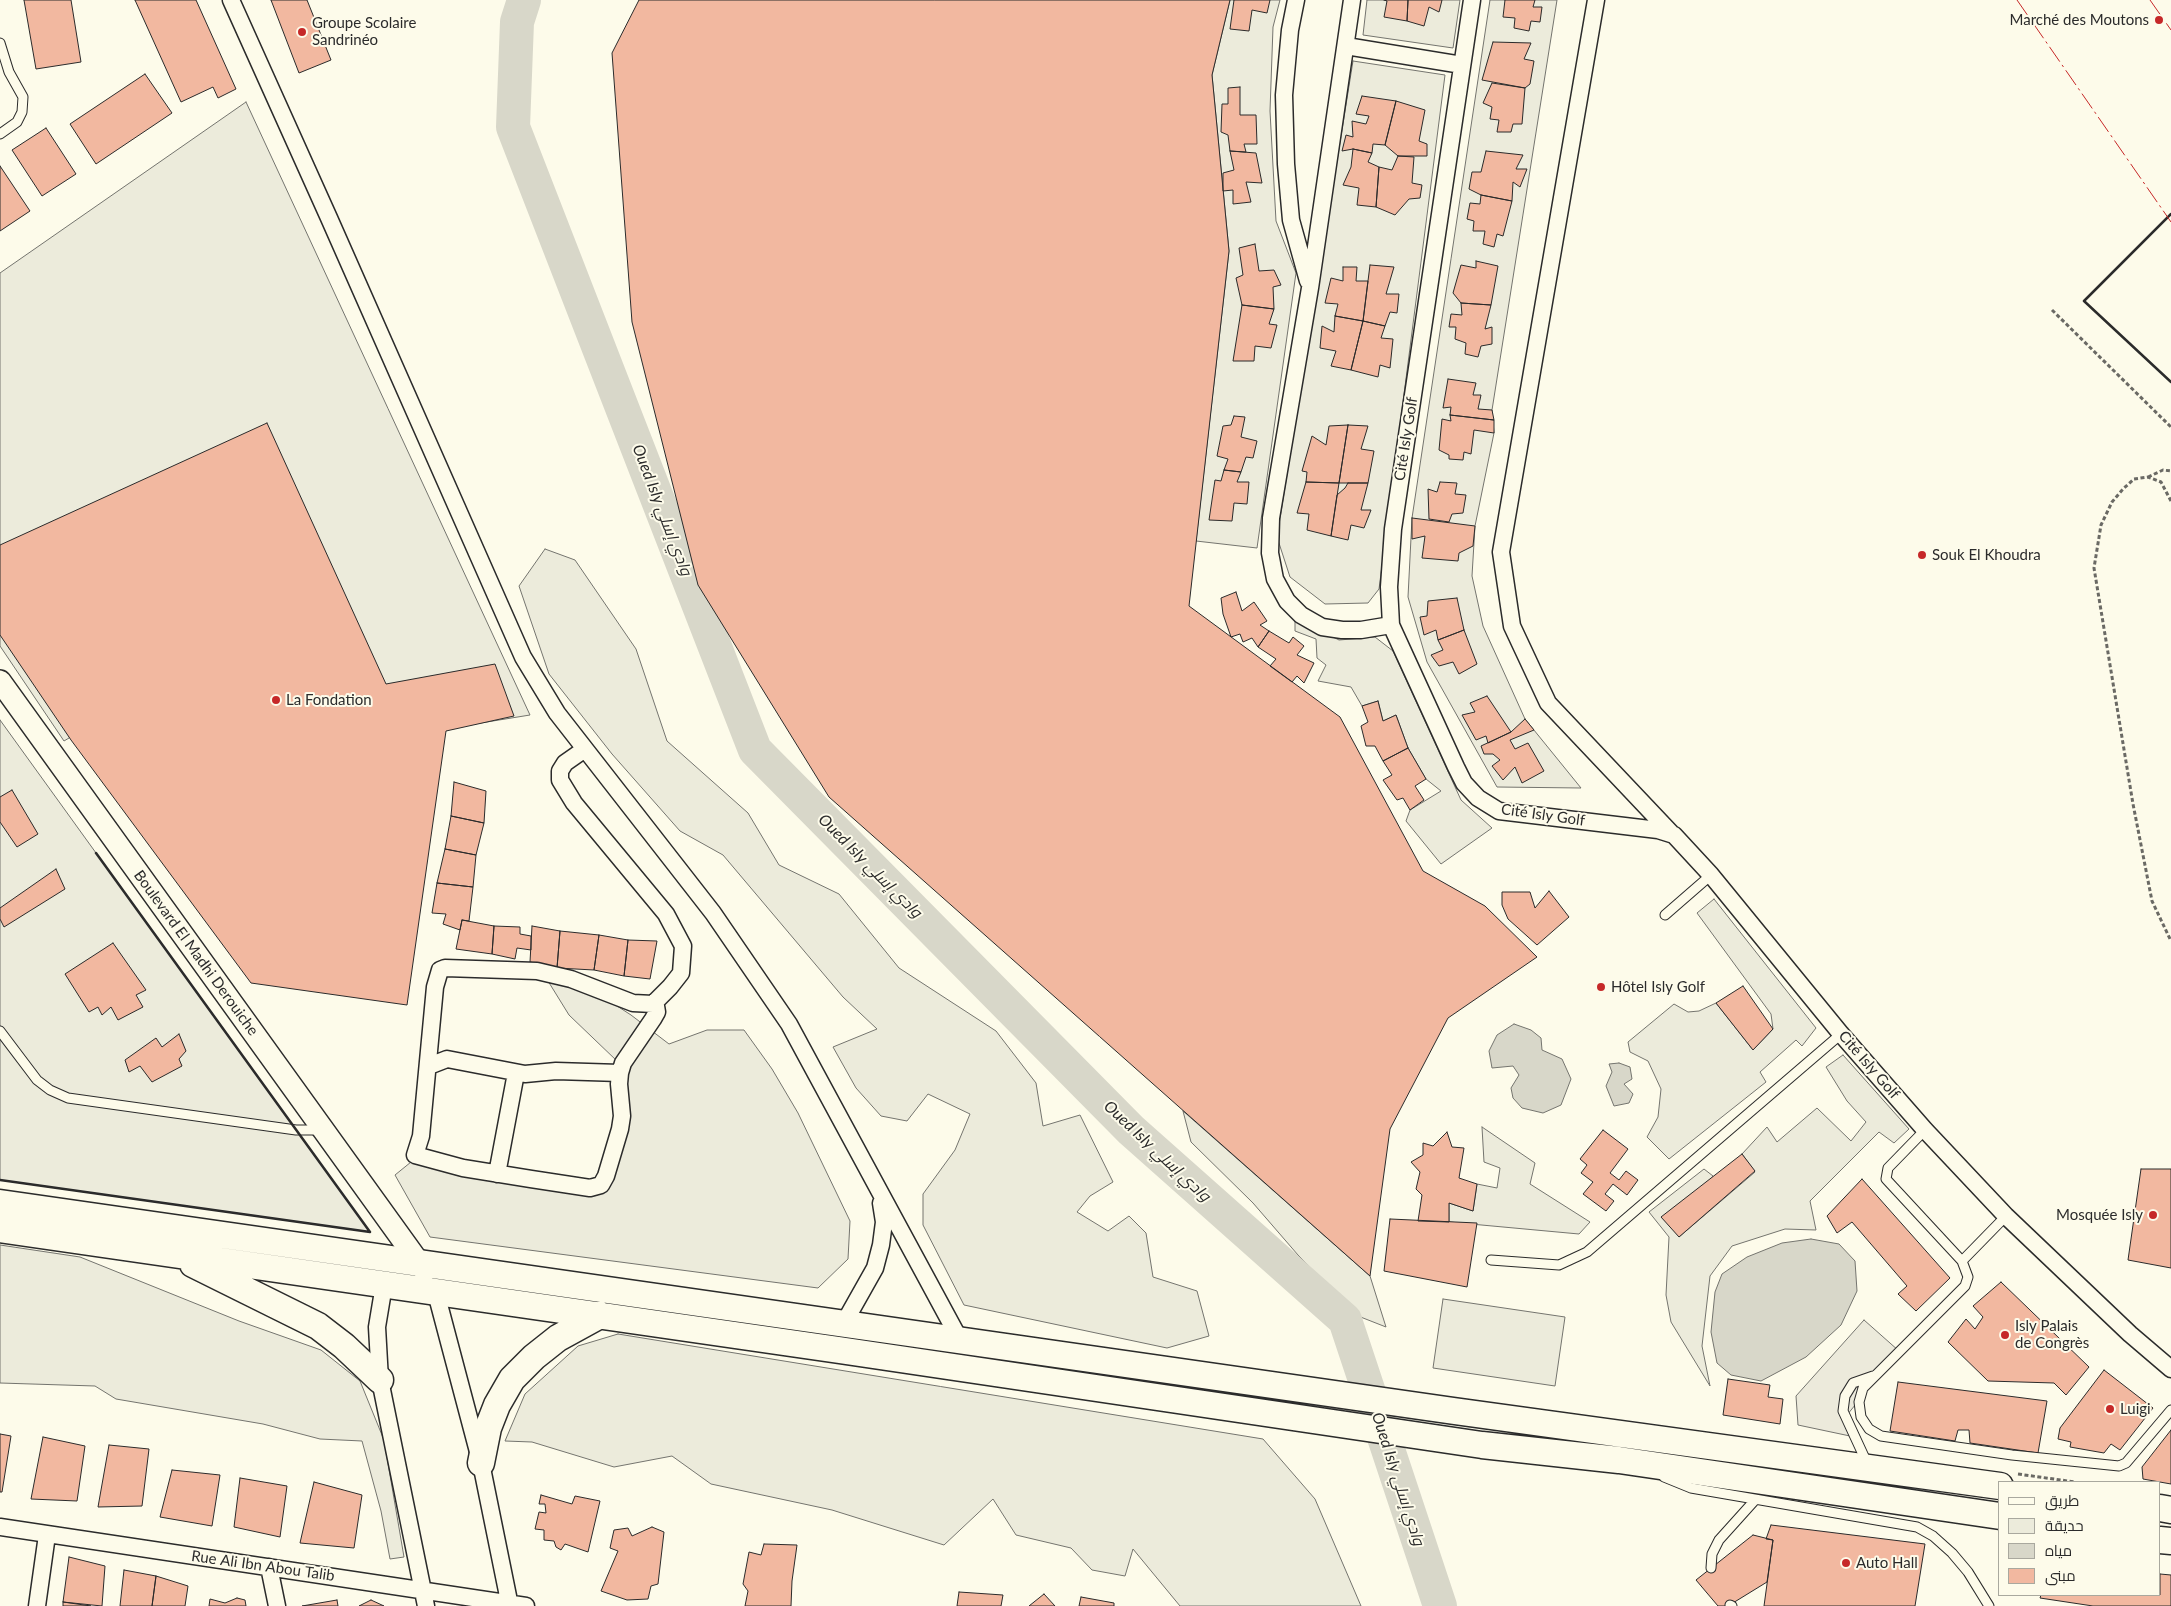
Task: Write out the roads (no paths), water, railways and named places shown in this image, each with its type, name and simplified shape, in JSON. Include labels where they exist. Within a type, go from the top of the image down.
[{"type":"main road","points":[[0,1203],[1454,1411],[1998,1486]]},
{"type":"main road","points":[[0,1229],[1452,1440],[1619,1460],[1998,1516]]},
{"type":"main road","points":[[172,1253],[318,1326],[344,1346],[380,1380]]},
{"type":"main road","points":[[481,1463],[488,1428],[497,1405],[512,1379],[534,1357],[558,1338],[600,1315]]},
{"type":"street","points":[[230,0],[329,218],[523,657],[557,713],[713,913],[788,1024],[960,1340]]},
{"type":"street","points":[[1296,0],[1290,30],[1284,95],[1286,164],[1291,220],[1310,288]]},
{"type":"street","points":[[1352,0],[1310,288],[1271,518],[1270,553],[1275,579],[1287,601],[1301,615],[1322,627],[1361,630],[1391,625]]},
{"type":"street","name":"Cité Isly Golf","points":[[1472,0],[1393,529],[1389,588],[1391,625],[1464,783],[1478,798],[1499,811],[1658,830],[1674,835],[1711,875],[1841,1034],[1925,1130],[2006,1216],[2130,1334],[2171,1368]]},
{"type":"street","points":[[1596,0],[1501,552],[1512,626],[1548,703],[1674,835]]},
{"type":"street","points":[[1346,46],[1462,65]]},
{"type":"street","name":"Boulevard El Madhi Derouiche","points":[[0,681],[421,1264],[436,1293]]},
{"type":"street","points":[[585,749],[565,763],[560,771],[560,780],[564,790],[666,914],[683,946],[681,973],[653,1004],[633,1003],[571,978],[537,971],[445,968],[440,970],[437,977],[421,1136],[415,1155],[463,1168],[497,1174],[590,1188],[601,1185],[606,1176],[620,1129],[622,1116],[618,1084],[620,1073],[624,1063],[657,1012],[656,1006],[653,1004]]},
{"type":"street","points":[[429,1066],[447,1059],[516,1073],[574,1071],[620,1073]]},
{"type":"street","points":[[497,1174],[516,1073]]},
{"type":"street","points":[[844,1323],[866,1285],[882,1245],[884,1222],[879,1193]]},
{"type":"street","points":[[392,1225],[378,1327],[380,1380],[426,1606]]},
{"type":"street","points":[[436,1293],[481,1463],[510,1605]]},
{"type":"street","name":"Rue Ali Ibn Abou Talib","points":[[0,1528],[422,1589],[510,1605],[526,1606]]},
{"type":"street","points":[[37,1606],[47,1535]]},
{"type":"street","points":[[269,1567],[277,1606]]},
{"type":"lane","points":[[0,43],[3,63],[23,97],[22,112],[17,122],[0,134]]},
{"type":"lane","points":[[1666,914],[1711,875]]},
{"type":"lane","points":[[0,1031],[37,1080],[50,1090],[68,1098],[296,1130],[323,1130]]},
{"type":"lane","points":[[1491,1260],[1559,1265],[1587,1252],[1841,1034]]},
{"type":"lane","points":[[1925,1130],[1888,1168],[1886,1179],[1962,1261],[1968,1277],[1966,1286],[1863,1388],[1859,1402],[1860,1416],[1869,1429],[1881,1436],[2012,1455],[2119,1466],[2126,1462],[2171,1410]]},
{"type":"lane","points":[[1962,1261],[2006,1216]]},
{"type":"lane","points":[[1870,1468],[1843,1411],[1844,1396],[1853,1383],[1876,1375]]},
{"type":"lane","points":[[1619,1460],[1690,1488],[1917,1527],[1933,1536],[1952,1553],[1968,1572],[1989,1606]]},
{"type":"lane","points":[[1711,1568],[1712,1554],[1719,1540],[1755,1500]]},
{"type":"water","points":[[1514,1024],[1531,1030],[1541,1038],[1542,1050],[1562,1059],[1571,1079],[1561,1105],[1543,1113],[1522,1108],[1513,1098],[1511,1088],[1519,1075],[1513,1066],[1492,1068],[1489,1051],[1497,1035]]},
{"type":"water","points":[[1619,1063],[1630,1067],[1632,1079],[1624,1084],[1633,1094],[1629,1103],[1614,1106],[1606,1086],[1612,1072],[1609,1064]]},
{"type":"water","points":[[1811,1239],[1839,1244],[1855,1261],[1857,1291],[1841,1325],[1806,1357],[1761,1381],[1731,1375],[1717,1363],[1711,1332],[1715,1292],[1722,1274],[1747,1257],[1782,1243]]},
{"type":"waterway","name":"Oued Isly وادي إسلي","points":[[524,0],[517,22],[513,127],[755,750],[1131,1130],[1345,1320],[1440,1606]]},
{"type":"place","name":"Marché des Moutons","points":[[2159,20]]},
{"type":"place","name":"Groupe Scolaire Sandrinéo","points":[[302,32]]},
{"type":"place","name":"Souk El Khoudra","points":[[1922,555]]},
{"type":"place","name":"La Fondation","points":[[276,700]]},
{"type":"place","name":"Hôtel Isly Golf","points":[[1601,987]]},
{"type":"place","name":"Mosquée Isly","points":[[2153,1215]]},
{"type":"place","name":"Isly Palais de Congrès","points":[[2005,1335]]},
{"type":"place","name":"Luigi","points":[[2110,1409]]},
{"type":"place","name":"Auto Hall","points":[[1846,1563]]}]
